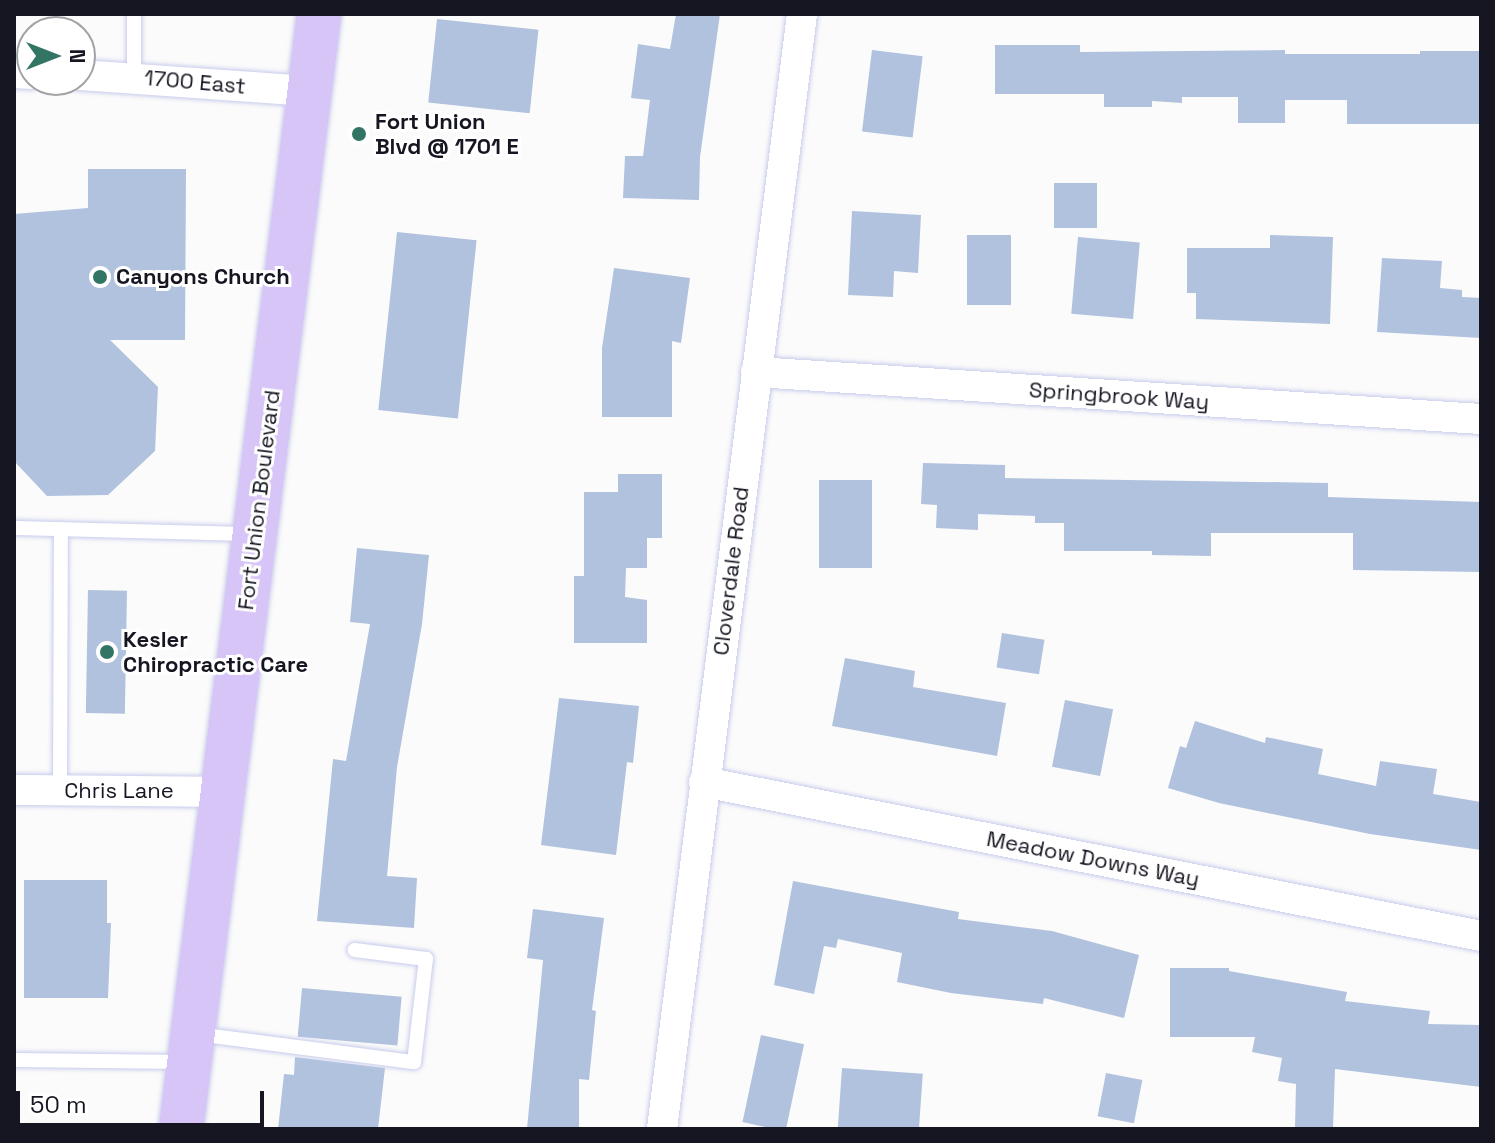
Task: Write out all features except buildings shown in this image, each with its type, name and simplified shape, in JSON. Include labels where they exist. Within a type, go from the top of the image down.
[{"type":"main road","name":"Fort Union Boulevard","points":[[181,1129],[319,14]]},
{"type":"street","name":"Cloverdale Road","points":[[662,1129],[802,14]]},
{"type":"street","name":"1700 East","points":[[96,76],[309,91]]},
{"type":"street","name":"Springbrook Way","points":[[756,372],[1481,419]]},
{"type":"street","name":"Meadow Downs Way","points":[[704,782],[1481,936]]},
{"type":"street","name":"Chris Lane","points":[[14,790],[223,792]]},
{"type":"lane","points":[[134,14],[134,77]]},
{"type":"lane","points":[[14,528],[254,534]]},
{"type":"lane","points":[[60,791],[61,529]]},
{"type":"lane","points":[[14,1060],[191,1048],[414,1062],[426,959],[355,950]]},
{"type":"place","name":"Fort Union Blvd @ 1701 E","points":[[359,134]]},
{"type":"place","name":"Canyons Church","points":[[100,277]]},
{"type":"place","name":"Kesler Chiropractic Care","points":[[107,652]]}]
